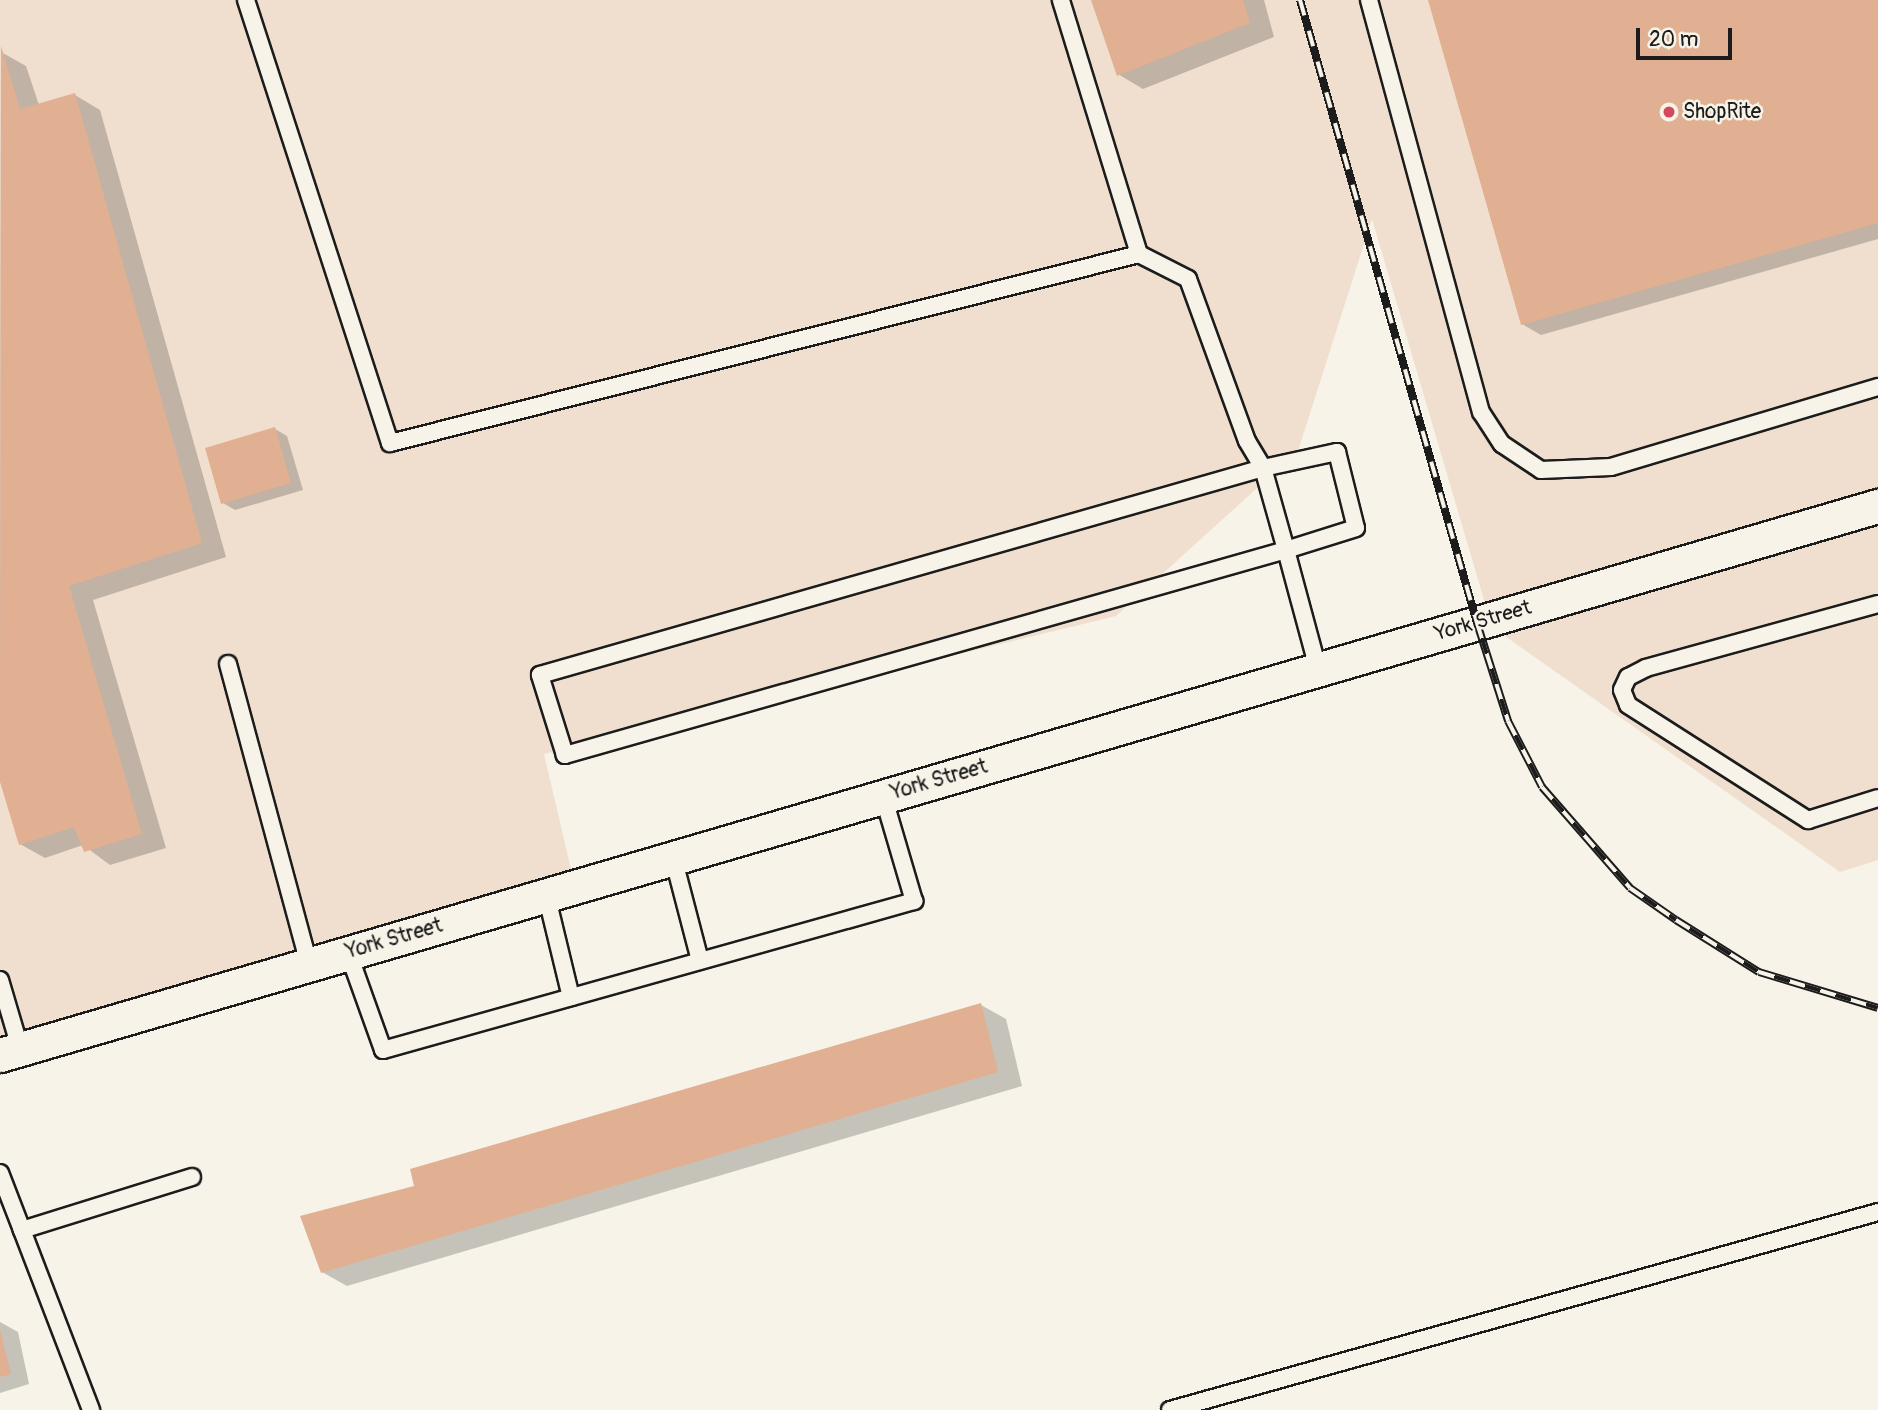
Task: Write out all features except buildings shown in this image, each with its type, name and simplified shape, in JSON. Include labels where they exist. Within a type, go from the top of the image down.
[{"type":"street","name":"York Street","points":[[10,1051],[1878,506]]},
{"type":"lane","points":[[246,0],[390,443],[1139,254],[1188,279],[1247,441],[1264,468],[1318,669]]},
{"type":"lane","points":[[1060,0],[1139,254]]},
{"type":"lane","points":[[1369,0],[1480,412],[1502,444],[1541,470],[1611,467],[1878,387]]},
{"type":"lane","points":[[1337,452],[1356,528],[565,755],[540,674],[1264,468],[1337,452]]},
{"type":"lane","points":[[1878,604],[1646,668],[1628,677],[1622,690],[1628,705],[1808,820],[1878,798]]},
{"type":"lane","points":[[228,664],[309,964]]},
{"type":"lane","points":[[348,952],[383,1050],[914,901],[883,796]]},
{"type":"lane","points":[[673,857],[700,961]]},
{"type":"lane","points":[[546,894],[571,997]]},
{"type":"lane","points":[[0,981],[10,1051]]},
{"type":"lane","points":[[0,1173],[92,1410]]},
{"type":"lane","points":[[22,1230],[192,1177]]},
{"type":"lane","points":[[1170,1410],[1878,1212]]},
{"type":"shaded area","points":[[0,0],[1878,0],[1878,860],[1840,872],[1492,627],[1372,219],[1298,451],[1116,616],[544,754],[573,878],[0,1046]]},
{"type":"railway","points":[[1300,0],[1477,623],[1508,721],[1542,787],[1630,888],[1676,920],[1759,972],[1878,1008]]},
{"type":"place","name":"ShopRite","points":[[1669,112]]}]
